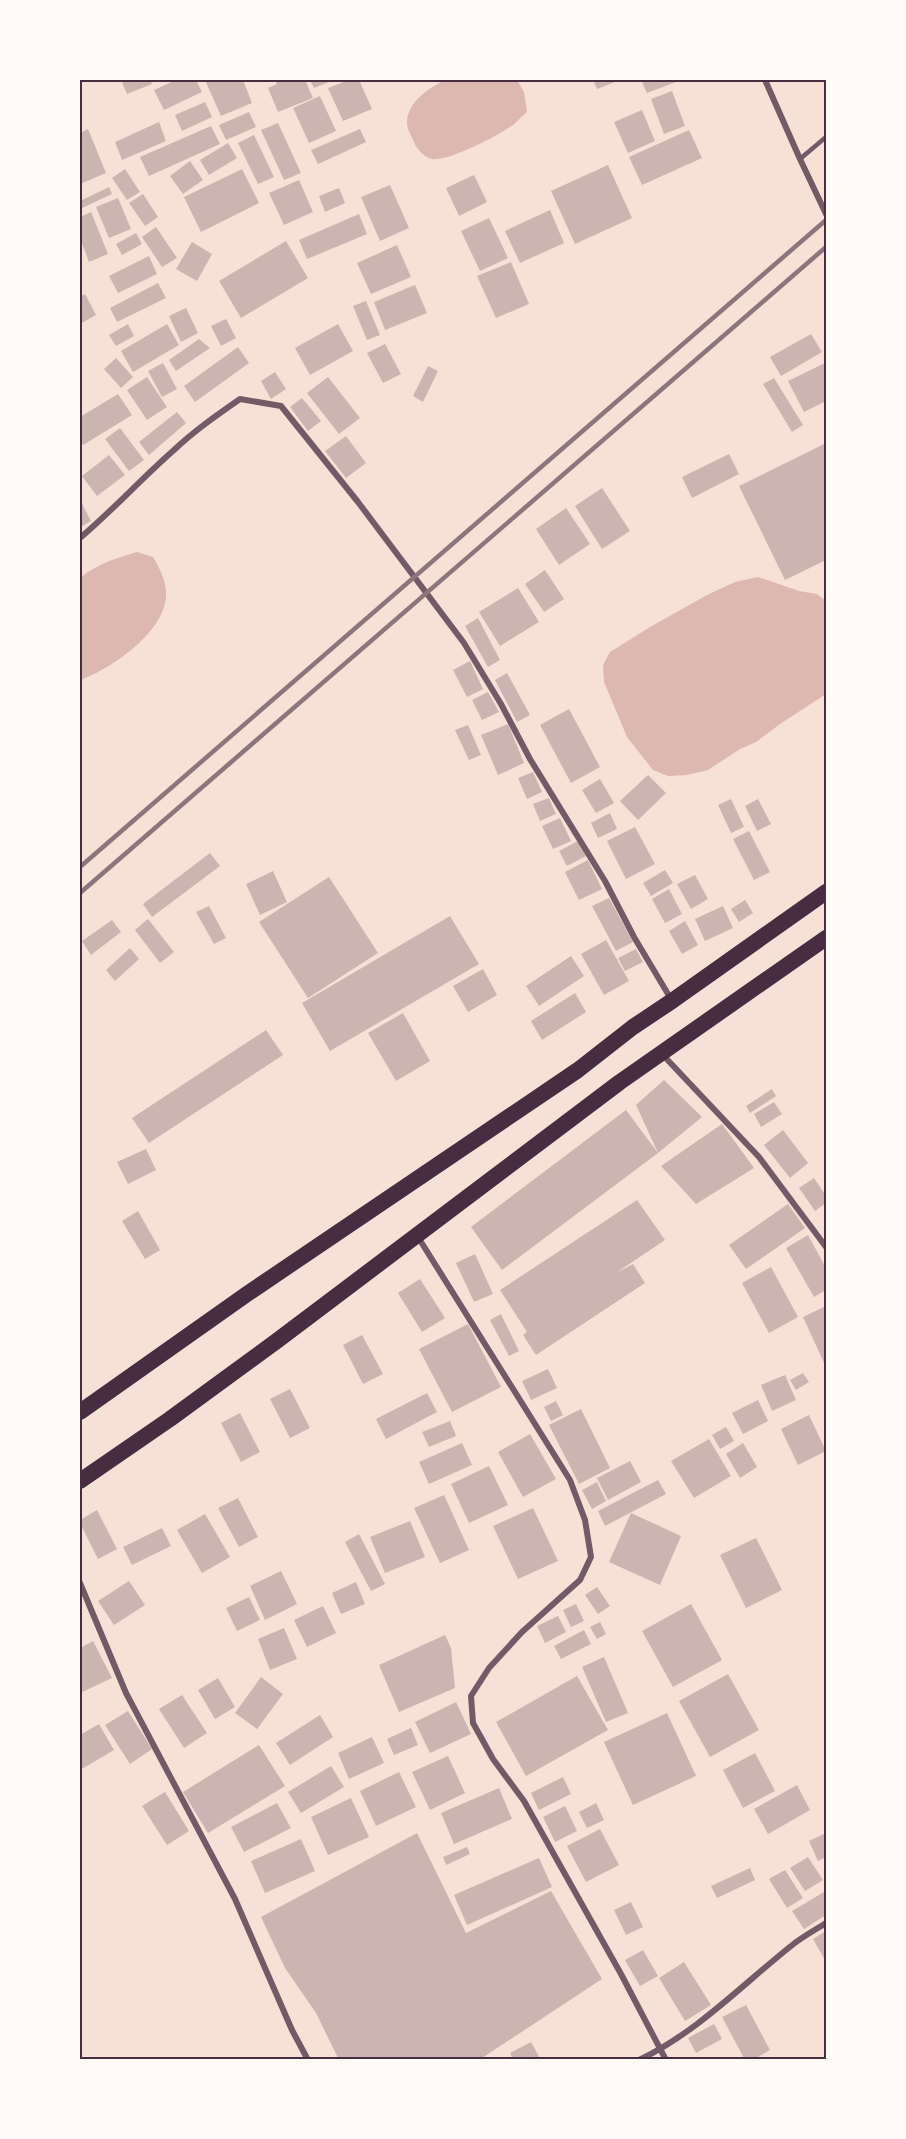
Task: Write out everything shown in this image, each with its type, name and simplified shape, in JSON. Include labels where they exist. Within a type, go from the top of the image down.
[{"type":"highway","points":[[80,1413],[247,1294],[578,1070],[633,1027],[826,892]]},
{"type":"highway","points":[[80,1481],[278,1340],[620,1082],[826,938]]},
{"type":"street","points":[[765,80],[826,214]]},
{"type":"street","points":[[80,538],[174,450],[207,422],[240,399],[281,406],[358,502],[464,643],[501,704],[530,759],[605,880],[634,937],[672,1001]]},
{"type":"street","points":[[662,1054],[759,1157],[826,1247]]},
{"type":"street","points":[[417,1235],[570,1480],[585,1520],[591,1557],[580,1580],[522,1632],[489,1668],[471,1696],[473,1723],[493,1759],[524,1801],[621,1974],[666,2060]]},
{"type":"street","points":[[80,1583],[126,1693],[235,1899],[291,2030],[308,2060]]},
{"type":"street","points":[[639,2060],[661,2049],[699,2022],[794,1944],[826,1923]]},
{"type":"lane","points":[[800,159],[826,137]]},
{"type":"shaded area","points":[[445,80],[517,80],[524,92],[527,112],[513,125],[473,147],[440,159],[429,158],[420,152],[414,143],[407,123],[408,115],[420,97]]},
{"type":"shaded area","points":[[137,552],[153,557],[163,578],[166,591],[164,606],[158,620],[136,646],[122,657],[93,675],[80,680],[80,578],[100,565]]},
{"type":"shaded area","points":[[758,577],[799,591],[817,594],[826,601],[826,694],[756,742],[740,749],[708,770],[687,775],[668,776],[653,770],[627,737],[604,682],[603,665],[610,652],[707,595],[735,582]]},
{"type":"building","points":[[121,80],[150,80],[152,84],[127,94]]},
{"type":"building","points":[[176,80],[196,80],[202,92],[164,110],[154,90]]},
{"type":"building","points":[[205,80],[243,80],[252,103],[221,116]]},
{"type":"building","points":[[275,80],[305,80],[313,98],[278,112],[268,88],[277,84]]},
{"type":"building","points":[[310,80],[334,80],[314,88]]},
{"type":"building","points":[[349,80],[359,80],[372,109],[343,121],[328,88]]},
{"type":"building","points":[[593,80],[620,80],[597,89]]},
{"type":"building","points":[[675,80],[676,82],[647,93],[642,82]]},
{"type":"building","points":[[672,91],[685,126],[664,134],[651,99]]},
{"type":"building","points":[[320,96],[336,131],[309,143],[293,108]]},
{"type":"building","points":[[205,102],[212,117],[182,131],[175,115]]},
{"type":"building","points":[[642,110],[655,141],[628,153],[614,122]]},
{"type":"building","points":[[249,112],[256,127],[226,140],[219,125]]},
{"type":"building","points":[[159,122],[166,141],[122,160],[115,142]]},
{"type":"building","points":[[278,123],[301,173],[284,180],[261,130]]},
{"type":"building","points":[[211,126],[220,144],[149,176],[140,157]]},
{"type":"building","points":[[88,129],[106,173],[80,184],[80,133]]},
{"type":"building","points":[[360,129],[366,142],[318,164],[311,150]]},
{"type":"building","points":[[689,130],[702,158],[642,185],[629,157]]},
{"type":"building","points":[[254,135],[274,177],[258,184],[238,143]]},
{"type":"building","points":[[228,143],[237,158],[209,175],[200,160]]},
{"type":"building","points":[[190,161],[203,180],[183,194],[170,176]]},
{"type":"building","points":[[608,165],[632,218],[575,244],[551,191]]},
{"type":"building","points":[[125,169],[140,192],[127,200],[112,178]]},
{"type":"building","points":[[242,169],[259,203],[201,232],[184,197]]},
{"type":"building","points":[[474,175],[487,202],[459,216],[446,188]]},
{"type":"building","points":[[299,180],[313,212],[284,225],[269,193]]},
{"type":"building","points":[[390,185],[409,228],[380,241],[361,197]]},
{"type":"building","points":[[109,187],[112,194],[80,209],[80,201]]},
{"type":"building","points":[[339,188],[345,203],[325,212],[319,196]]},
{"type":"building","points":[[143,194],[158,217],[145,226],[129,203]]},
{"type":"building","points":[[118,198],[131,229],[109,238],[96,207]]},
{"type":"building","points":[[550,210],[564,243],[520,263],[505,231]]},
{"type":"building","points":[[91,212],[108,254],[89,262],[80,238],[80,217]]},
{"type":"building","points":[[359,214],[367,234],[307,259],[299,240]]},
{"type":"building","points":[[489,218],[508,258],[480,271],[461,231]]},
{"type":"building","points":[[156,227],[177,258],[162,267],[142,237]]},
{"type":"building","points":[[136,233],[142,244],[122,255],[116,244]]},
{"type":"building","points":[[286,241],[308,278],[241,318],[219,281]]},
{"type":"building","points":[[192,242],[212,254],[197,281],[176,269]]},
{"type":"building","points":[[397,245],[411,277],[371,294],[357,263]]},
{"type":"building","points":[[149,256],[157,274],[118,293],[109,276]]},
{"type":"building","points":[[511,262],[529,304],[496,318],[477,276]]},
{"type":"building","points":[[158,283],[166,298],[117,322],[110,308]]},
{"type":"building","points":[[415,285],[427,313],[385,330],[374,302]]},
{"type":"building","points":[[85,294],[96,315],[80,324],[80,297]]},
{"type":"building","points":[[366,301],[380,335],[367,340],[353,306]]},
{"type":"building","points":[[186,308],[198,333],[181,342],[169,316]]},
{"type":"building","points":[[226,319],[236,338],[221,346],[211,326]]},
{"type":"building","points":[[128,324],[134,336],[116,346],[109,335]]},
{"type":"building","points":[[167,324],[179,345],[133,372],[121,351]]},
{"type":"building","points":[[338,324],[353,351],[310,375],[295,348]]},
{"type":"building","points":[[811,334],[822,352],[781,376],[770,357]]},
{"type":"building","points":[[199,339],[210,348],[176,371],[169,360]]},
{"type":"building","points":[[385,344],[401,374],[383,383],[367,353]]},
{"type":"building","points":[[238,347],[249,363],[195,402],[184,386]]},
{"type":"building","points":[[116,358],[133,377],[121,388],[104,369]]},
{"type":"building","points":[[163,363],[177,389],[162,397],[148,371]]},
{"type":"building","points":[[825,363],[826,401],[804,412],[788,381]]},
{"type":"building","points":[[428,366],[438,371],[423,402],[413,396]]},
{"type":"building","points":[[275,372],[286,389],[271,399],[261,381]]},
{"type":"building","points":[[147,377],[167,407],[147,420],[127,390]]},
{"type":"building","points":[[328,377],[360,418],[339,434],[307,393]]},
{"type":"building","points":[[774,378],[803,425],[792,432],[763,384]]},
{"type":"building","points":[[118,394],[132,415],[83,445],[80,440],[80,417]]},
{"type":"building","points":[[302,398],[321,421],[308,431],[290,407]]},
{"type":"building","points":[[177,412],[186,423],[149,455],[139,442]]},
{"type":"building","points":[[120,428],[144,460],[129,471],[105,439]]},
{"type":"building","points":[[346,436],[366,463],[346,478],[325,451]]},
{"type":"building","points":[[826,443],[826,560],[785,580],[739,486]]},
{"type":"building","points":[[729,454],[739,474],[692,498],[682,477]]},
{"type":"building","points":[[109,455],[125,475],[97,496],[82,476]]},
{"type":"building","points":[[602,488],[630,531],[602,549],[575,506]]},
{"type":"building","points":[[80,500],[91,521],[80,527]]},
{"type":"building","points":[[566,508],[590,544],[559,565],[536,529]]},
{"type":"building","points":[[545,570],[564,599],[544,612],[525,584]]},
{"type":"building","points":[[518,588],[539,622],[500,646],[479,612]]},
{"type":"building","points":[[478,618],[500,660],[488,667],[465,626]]},
{"type":"building","points":[[470,661],[483,689],[467,697],[453,670]]},
{"type":"building","points":[[507,673],[530,715],[517,722],[495,680]]},
{"type":"building","points":[[488,692],[499,712],[482,720],[472,700]]},
{"type":"building","points":[[569,709],[600,767],[571,783],[540,725]]},
{"type":"building","points":[[508,724],[524,763],[498,775],[481,735]]},
{"type":"building","points":[[468,725],[481,755],[469,760],[455,730]]},
{"type":"building","points":[[533,772],[542,792],[527,799],[518,778]]},
{"type":"building","points":[[648,775],[666,793],[638,820],[620,801]]},
{"type":"building","points":[[600,779],[614,803],[596,813],[582,790]]},
{"type":"building","points":[[549,798],[556,814],[540,821],[533,804]]},
{"type":"building","points":[[731,799],[744,827],[731,833],[718,805]]},
{"type":"building","points":[[758,799],[771,824],[757,831],[745,806]]},
{"type":"building","points":[[610,813],[617,829],[598,838],[591,823]]},
{"type":"building","points":[[560,818],[571,841],[553,849],[542,826]]},
{"type":"building","points":[[635,827],[655,864],[626,879],[607,841]]},
{"type":"building","points":[[749,831],[770,872],[754,880],[733,839]]},
{"type":"building","points":[[578,841],[586,856],[567,866],[559,851]]},
{"type":"building","points":[[210,853],[220,866],[152,917],[143,904]]},
{"type":"building","points":[[588,860],[602,889],[579,900],[565,872]]},
{"type":"building","points":[[665,870],[673,883],[651,896],[643,883]]},
{"type":"building","points":[[273,871],[287,902],[260,915],[246,884]]},
{"type":"building","points":[[695,875],[708,899],[691,909],[677,884]]},
{"type":"building","points":[[329,877],[378,953],[308,998],[259,922]]},
{"type":"building","points":[[669,889],[682,914],[665,923],[652,899]]},
{"type":"building","points":[[609,898],[633,942],[616,951],[592,906]]},
{"type":"building","points":[[745,900],[753,913],[739,922],[731,909]]},
{"type":"building","points":[[209,906],[226,938],[214,944],[196,912]]},
{"type":"building","points":[[723,906],[733,928],[705,941],[695,919]]},
{"type":"building","points":[[450,916],[479,964],[330,1051],[302,1003]]},
{"type":"building","points":[[148,919],[174,952],[160,963],[135,930]]},
{"type":"building","points":[[112,920],[121,932],[91,955],[82,941]]},
{"type":"building","points":[[685,921],[698,945],[682,954],[669,931]]},
{"type":"building","points":[[606,940],[629,981],[604,995],[581,954]]},
{"type":"building","points":[[130,948],[139,959],[115,981],[106,970]]},
{"type":"building","points":[[636,949],[643,962],[625,971],[618,958]]},
{"type":"building","points":[[571,956],[584,976],[539,1006],[526,986]]},
{"type":"building","points":[[483,969],[497,995],[468,1012],[453,986]]},
{"type":"building","points":[[575,993],[586,1012],[542,1040],[531,1021]]},
{"type":"building","points":[[403,1013],[430,1061],[396,1081],[368,1033]]},
{"type":"building","points":[[266,1030],[283,1055],[149,1143],[132,1118]]},
{"type":"building","points":[[664,1080],[702,1117],[658,1153],[636,1105]]},
{"type":"building","points":[[772,1089],[776,1096],[750,1113],[746,1106]]},
{"type":"building","points":[[774,1102],[782,1114],[761,1127],[754,1114]]},
{"type":"building","points":[[626,1110],[658,1153],[502,1270],[471,1227]]},
{"type":"building","points":[[722,1124],[754,1168],[696,1204],[661,1166]]},
{"type":"building","points":[[783,1130],[808,1163],[790,1178],[764,1145]]},
{"type":"building","points":[[146,1149],[156,1170],[128,1184],[117,1162]]},
{"type":"building","points":[[814,1178],[826,1196],[826,1203],[815,1211],[799,1188]]},
{"type":"building","points":[[637,1200],[665,1240],[616,1273],[633,1264],[645,1283],[536,1355],[523,1335],[527,1332],[500,1290]]},
{"type":"building","points":[[788,1204],[805,1228],[746,1269],[729,1245]]},
{"type":"building","points":[[138,1211],[160,1250],[145,1259],[122,1221]]},
{"type":"building","points":[[808,1235],[826,1268],[826,1290],[814,1297],[786,1248]]},
{"type":"building","points":[[475,1254],[493,1294],[474,1302],[456,1263]]},
{"type":"building","points":[[771,1267],[798,1317],[769,1333],[742,1283]]},
{"type":"building","points":[[420,1279],[445,1318],[422,1332],[398,1293]]},
{"type":"building","points":[[826,1306],[826,1364],[825,1365],[803,1317]]},
{"type":"building","points":[[501,1314],[519,1351],[509,1356],[490,1320]]},
{"type":"building","points":[[468,1324],[501,1387],[452,1412],[419,1349]]},
{"type":"building","points":[[362,1335],[383,1374],[363,1384],[343,1345]]},
{"type":"building","points":[[548,1369],[557,1388],[531,1400],[522,1381]]},
{"type":"building","points":[[803,1373],[809,1382],[796,1390],[790,1380]]},
{"type":"building","points":[[785,1375],[796,1400],[772,1411],[761,1385]]},
{"type":"building","points":[[290,1389],[310,1428],[290,1438],[270,1399]]},
{"type":"building","points":[[427,1393],[437,1412],[386,1439],[376,1419]]},
{"type":"building","points":[[758,1400],[768,1421],[743,1434],[732,1413]]},
{"type":"building","points":[[556,1401],[563,1415],[551,1421],[544,1407]]},
{"type":"building","points":[[581,1409],[610,1468],[579,1484],[549,1425]]},
{"type":"building","points":[[240,1413],[260,1452],[241,1462],[221,1423]]},
{"type":"building","points":[[809,1415],[826,1451],[798,1465],[781,1429]]},
{"type":"building","points":[[450,1421],[456,1436],[429,1447],[422,1432]]},
{"type":"building","points":[[726,1427],[734,1441],[720,1449],[712,1435]]},
{"type":"building","points":[[530,1434],[556,1479],[523,1497],[498,1452]]},
{"type":"building","points":[[709,1439],[731,1476],[694,1498],[671,1461]]},
{"type":"building","points":[[462,1443],[472,1465],[429,1484],[419,1462]]},
{"type":"building","points":[[743,1443],[757,1467],[740,1478],[726,1454]]},
{"type":"building","points":[[630,1461],[641,1482],[608,1500],[597,1478]]},
{"type":"building","points":[[489,1466],[508,1505],[469,1523],[451,1484]]},
{"type":"building","points":[[658,1480],[666,1494],[605,1526],[598,1511]]},
{"type":"building","points":[[597,1482],[606,1501],[592,1509],[582,1490]]},
{"type":"building","points":[[444,1495],[469,1550],[440,1563],[414,1508]]},
{"type":"building","points":[[238,1498],[258,1537],[239,1547],[218,1508]]},
{"type":"building","points":[[533,1508],[558,1561],[518,1579],[493,1526]]},
{"type":"building","points":[[97,1510],[117,1549],[98,1559],[80,1523],[80,1520]]},
{"type":"building","points":[[631,1513],[681,1536],[660,1585],[609,1562]]},
{"type":"building","points":[[205,1514],[230,1557],[202,1573],[177,1530]]},
{"type":"building","points":[[410,1521],[425,1557],[385,1573],[370,1537]]},
{"type":"building","points":[[162,1528],[171,1546],[132,1565],[123,1547]]},
{"type":"building","points":[[359,1534],[385,1584],[371,1591],[345,1542]]},
{"type":"building","points":[[756,1538],[782,1590],[746,1608],[720,1555]]},
{"type":"building","points":[[281,1571],[297,1604],[265,1620],[250,1586]]},
{"type":"building","points":[[129,1581],[145,1605],[114,1625],[98,1601]]},
{"type":"building","points":[[356,1582],[365,1604],[341,1614],[332,1593]]},
{"type":"building","points":[[597,1587],[610,1606],[598,1614],[585,1595]]},
{"type":"building","points":[[249,1597],[260,1620],[237,1631],[226,1608]]},
{"type":"building","points":[[576,1604],[584,1621],[571,1627],[563,1610]]},
{"type":"building","points":[[691,1604],[722,1660],[673,1687],[642,1631]]},
{"type":"building","points":[[323,1606],[336,1633],[307,1647],[294,1620]]},
{"type":"building","points":[[558,1616],[566,1632],[545,1643],[537,1626]]},
{"type":"building","points":[[600,1622],[606,1634],[597,1639],[590,1627]]},
{"type":"building","points":[[284,1628],[297,1659],[270,1670],[258,1639]]},
{"type":"building","points":[[584,1630],[591,1644],[561,1659],[554,1646]]},
{"type":"building","points":[[445,1635],[451,1648],[455,1688],[399,1712],[379,1665]]},
{"type":"building","points":[[93,1641],[112,1678],[80,1693],[80,1648]]},
{"type":"building","points":[[604,1657],[628,1713],[606,1722],[582,1667]]},
{"type":"building","points":[[728,1674],[759,1730],[710,1757],[679,1701]]},
{"type":"building","points":[[577,1676],[608,1730],[526,1776],[496,1722]]},
{"type":"building","points":[[261,1677],[283,1694],[257,1729],[235,1713]]},
{"type":"building","points":[[218,1678],[235,1707],[215,1719],[198,1690]]},
{"type":"building","points":[[182,1695],[207,1733],[184,1748],[159,1709]]},
{"type":"building","points":[[456,1702],[471,1734],[430,1753],[415,1722]]},
{"type":"building","points":[[128,1711],[152,1749],[130,1764],[105,1725]]},
{"type":"building","points":[[667,1713],[696,1776],[633,1805],[604,1742]]},
{"type":"building","points":[[320,1715],[333,1737],[290,1765],[276,1743]]},
{"type":"building","points":[[99,1724],[114,1750],[80,1770],[80,1735]]},
{"type":"building","points":[[411,1728],[418,1745],[394,1755],[387,1739]]},
{"type":"building","points":[[372,1737],[384,1763],[349,1779],[338,1753]]},
{"type":"building","points":[[259,1745],[285,1786],[208,1833],[183,1792]]},
{"type":"building","points":[[755,1753],[775,1791],[743,1808],[723,1770]]},
{"type":"building","points":[[448,1756],[465,1793],[430,1810],[412,1772]]},
{"type":"building","points":[[331,1766],[344,1787],[301,1813],[288,1792]]},
{"type":"building","points":[[399,1772],[416,1807],[376,1826],[360,1791]]},
{"type":"building","points":[[563,1777],[571,1794],[539,1810],[531,1793]]},
{"type":"building","points":[[797,1785],[810,1810],[768,1834],[754,1809]]},
{"type":"building","points":[[499,1788],[512,1819],[454,1844],[441,1813]]},
{"type":"building","points":[[165,1792],[189,1831],[167,1845],[142,1806]]},
{"type":"building","points":[[351,1798],[369,1837],[328,1855],[311,1817]]},
{"type":"building","points":[[277,1803],[291,1828],[244,1852],[231,1827]]},
{"type":"building","points":[[596,1803],[604,1820],[587,1828],[579,1812]]},
{"type":"building","points":[[565,1806],[577,1831],[555,1842],[543,1817]]},
{"type":"building","points":[[600,1829],[619,1865],[586,1882],[567,1846]]},
{"type":"building","points":[[417,1833],[466,1933],[551,1891],[602,1979],[479,2060],[339,2060],[316,2013],[285,1968],[261,1917]]},
{"type":"building","points":[[826,1833],[826,1857],[818,1861],[809,1841]]},
{"type":"building","points":[[301,1839],[315,1871],[265,1893],[251,1861]]},
{"type":"building","points":[[467,1847],[470,1854],[446,1865],[443,1857]]},
{"type":"building","points":[[808,1857],[823,1880],[805,1891],[790,1868]]},
{"type":"building","points":[[539,1858],[552,1887],[467,1925],[454,1895]]},
{"type":"building","points":[[750,1868],[755,1880],[717,1898],[711,1886]]},
{"type":"building","points":[[785,1870],[803,1898],[787,1908],[769,1879]]},
{"type":"building","points":[[824,1892],[826,1915],[804,1929],[792,1911]]},
{"type":"building","points":[[631,1902],[643,1927],[626,1935],[614,1910]]},
{"type":"building","points":[[826,1931],[826,1962],[813,1939]]},
{"type":"building","points":[[643,1950],[658,1976],[640,1986],[625,1960]]},
{"type":"building","points":[[684,1962],[711,2005],[685,2021],[659,1978]]},
{"type":"building","points":[[746,2005],[770,2050],[753,2060],[745,2060],[722,2017]]},
{"type":"building","points":[[714,2024],[722,2039],[696,2053],[688,2038]]},
{"type":"building","points":[[531,2042],[541,2060],[513,2060],[510,2053]]},
{"type":"railway","points":[[80,867],[826,220]]},
{"type":"railway","points":[[80,893],[826,247]]}]
